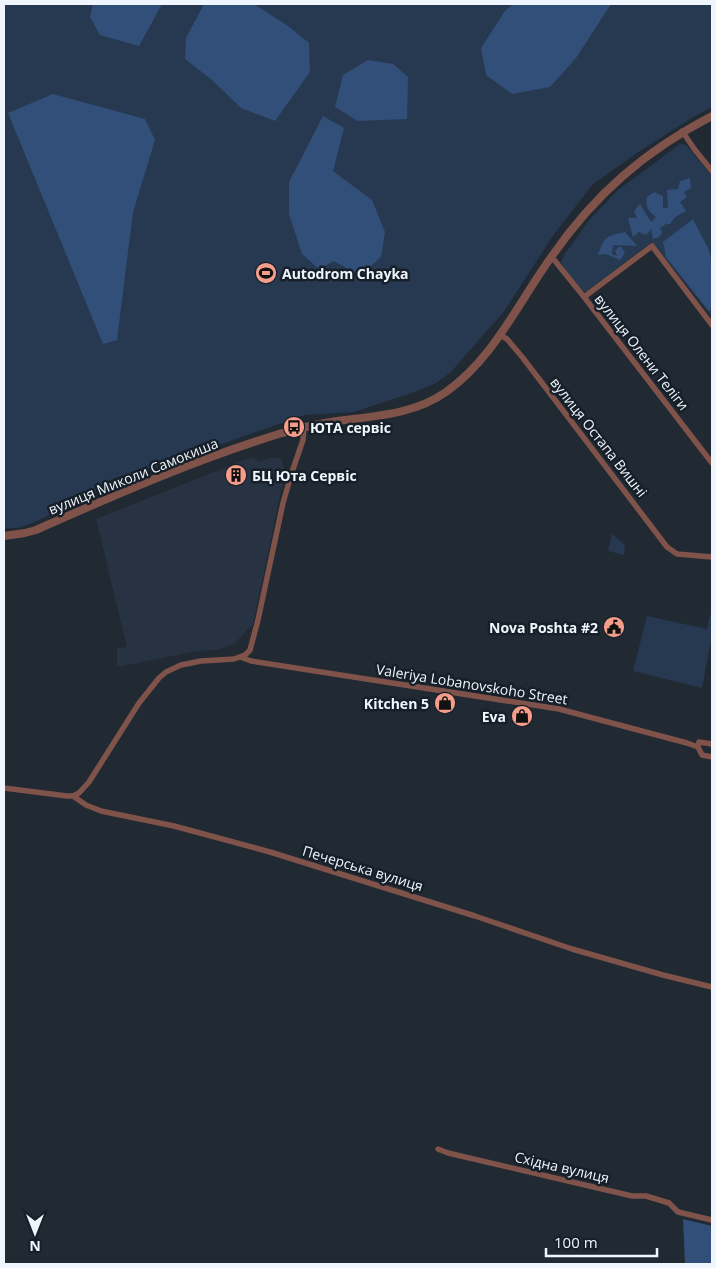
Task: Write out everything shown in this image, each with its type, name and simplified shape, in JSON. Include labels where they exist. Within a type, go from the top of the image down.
[{"type":"street","name":"вулиця Миколи Самокиша","points":[[4,536],[25,534],[36,530],[195,462],[304,427],[327,422],[395,414],[428,402],[443,394],[466,376],[500,335],[551,256],[586,213],[624,174],[682,132],[712,116]]},
{"type":"street","points":[[682,132],[712,171]]},
{"type":"street","points":[[584,297],[652,246],[712,325]]},
{"type":"street","name":"вулиця Олени Теліги","points":[[551,256],[712,463]]},
{"type":"street","name":"вулиця Остапа Вишні","points":[[500,335],[507,339],[523,358],[668,547],[677,554],[712,557]]},
{"type":"street","points":[[240,657],[250,650],[254,636],[283,503],[303,440],[304,427]]},
{"type":"street","name":"Valeriya Lobanovskoho Street","points":[[73,796],[79,794],[89,782],[139,703],[159,678],[174,668],[190,663],[240,657],[251,661],[559,709],[687,743],[698,748],[702,755],[712,757]]},
{"type":"street","points":[[698,748],[699,742],[712,744]]},
{"type":"street","name":"Печерська вулиця","points":[[4,788],[73,796],[86,805],[101,811],[174,826],[270,852],[493,922],[572,949],[712,987]]},
{"type":"street","name":"Східна вулиця","points":[[438,1149],[448,1154],[632,1196],[646,1196],[669,1203],[678,1212],[712,1220]]},
{"type":"shaded area","name":"Autodrom Chayka","points":[[4,4],[712,4],[712,107],[640,151],[593,184],[552,237],[505,310],[450,373],[436,383],[354,412],[305,415],[130,476],[33,523],[17,528],[4,528]]},
{"type":"shaded area","points":[[93,4],[162,4],[139,46],[100,35],[90,17]]},
{"type":"shaded area","points":[[204,4],[254,4],[288,26],[309,43],[310,72],[275,121],[241,108],[212,80],[185,59],[186,38]]},
{"type":"shaded area","points":[[513,4],[611,4],[576,58],[550,87],[512,94],[486,75],[481,48],[505,11]]},
{"type":"shaded area","points":[[368,60],[393,64],[408,77],[407,119],[358,121],[335,107],[343,75]]},
{"type":"shaded area","points":[[53,94],[145,119],[155,140],[133,212],[117,340],[103,344],[8,113]]},
{"type":"shaded area","points":[[323,116],[344,128],[333,171],[372,200],[385,232],[381,257],[360,276],[334,261],[319,269],[302,254],[289,214],[289,182]]},
{"type":"shaded area","points":[[680,144],[686,145],[712,176],[712,317],[652,242],[587,291],[581,291],[564,269],[561,262],[564,255],[590,219],[618,190]]},
{"type":"shaded area","points":[[690,178],[691,188],[684,192],[687,197],[680,202],[686,211],[675,217],[670,224],[660,228],[662,233],[659,237],[653,239],[651,229],[646,235],[639,232],[633,237],[628,218],[637,218],[634,211],[640,204],[651,222],[656,217],[651,213],[646,204],[647,197],[654,192],[663,196],[663,208],[668,208],[667,190],[678,189],[680,181]]},
{"type":"shaded area","points":[[693,219],[708,248],[712,262],[712,309],[709,311],[666,257],[663,242]]},
{"type":"shaded area","points":[[625,232],[637,246],[613,245],[612,254],[617,256],[615,250],[621,246],[625,253],[620,260],[606,254],[598,255],[604,240]]},
{"type":"shaded area","points":[[252,457],[260,462],[268,458],[281,458],[285,472],[253,624],[234,644],[216,650],[197,651],[117,667],[117,648],[127,647],[96,519]]},
{"type":"shaded area","points":[[612,534],[625,545],[624,555],[608,551]]},
{"type":"shaded area","points":[[710,615],[712,615],[712,645],[710,645],[702,688],[633,671],[647,616],[707,629]]},
{"type":"shaded area","points":[[683,1219],[712,1226],[712,1264],[685,1264]]},
{"type":"place","name":"Autodrom Chayka","points":[[266,273]]},
{"type":"place","name":"ЮТА сервіс","points":[[294,427]]},
{"type":"place","name":"БЦ Юта Сервіс","points":[[236,475]]},
{"type":"place","name":"Nova Poshta #2","points":[[614,627]]},
{"type":"place","name":"Kitchen 5","points":[[445,703]]},
{"type":"place","name":"Eva","points":[[522,716]]}]
